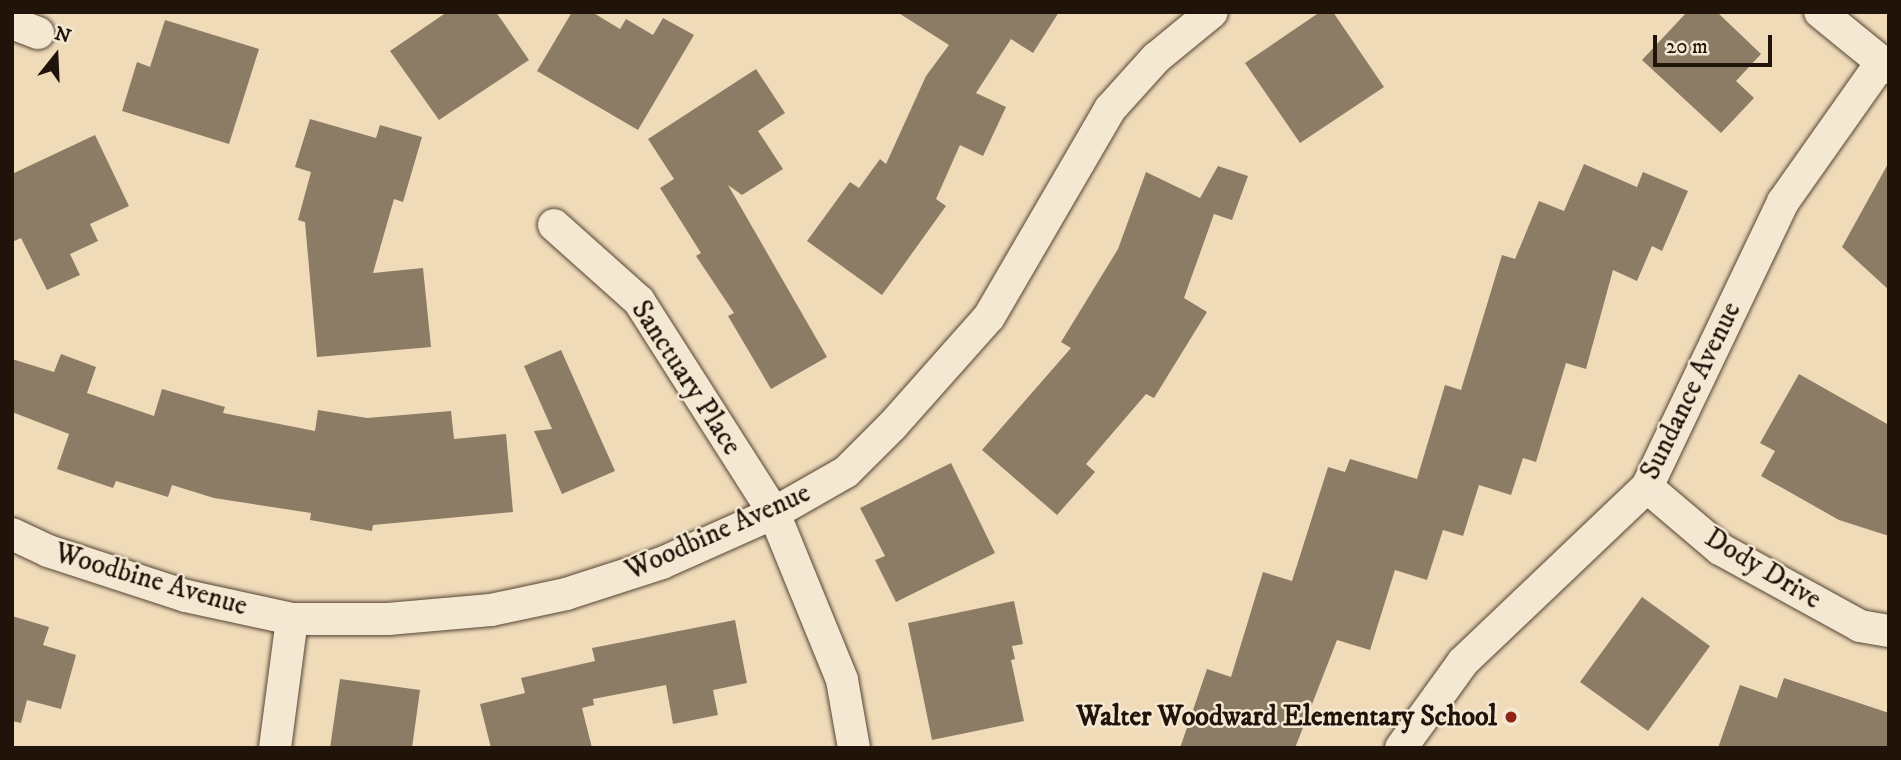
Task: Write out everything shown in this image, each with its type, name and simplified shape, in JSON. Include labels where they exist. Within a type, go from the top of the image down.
[{"type":"street","name":"Woodbine Avenue","points":[[12,534],[48,551],[186,596],[292,619],[388,619],[491,610],[566,594],[662,563],[774,513],[846,472],[989,317],[1110,110],[1156,58],[1212,12]]},
{"type":"street","points":[[1820,12],[1885,66]]},
{"type":"street","name":"Sundance Avenue","points":[[1401,748],[1463,662],[1647,487],[1783,202],[1885,66]]},
{"type":"street","name":"Sanctuary Place","points":[[554,225],[639,301],[774,513],[842,680],[854,748]]},
{"type":"street","name":"Dody Drive","points":[[1647,487],[1720,549],[1860,626],[1889,631]]},
{"type":"street","points":[[275,748],[292,619]]},
{"type":"building","points":[[447,12],[496,12],[529,60],[439,120],[390,51]]},
{"type":"building","points":[[572,12],[592,12],[620,29],[626,19],[653,35],[663,18],[694,35],[638,130],[537,71]]},
{"type":"building","points":[[897,12],[1059,12],[1033,53],[1011,39],[976,93],[1006,107],[983,156],[960,145],[936,199],[946,206],[882,295],[807,241],[850,182],[859,188],[880,159],[886,164],[926,76],[949,45]]},
{"type":"building","points":[[1320,12],[1333,12],[1384,87],[1300,143],[1245,63]]},
{"type":"building","points":[[1687,12],[1717,12],[1761,54],[1736,81],[1754,98],[1721,133],[1642,60]]},
{"type":"building","points":[[165,20],[259,49],[229,144],[122,111],[137,62],[150,67]]},
{"type":"building","points":[[756,69],[785,113],[758,131],[783,169],[742,195],[728,185],[827,357],[771,389],[728,316],[734,313],[696,256],[701,253],[660,188],[674,179],[648,139]]},
{"type":"building","points":[[310,119],[376,138],[380,125],[422,137],[403,202],[394,199],[373,273],[423,268],[431,347],[317,357],[305,222],[298,220],[311,172],[295,167]]},
{"type":"building","points":[[95,135],[129,206],[90,224],[98,241],[70,254],[80,275],[47,290],[21,238],[12,242],[12,174]]},
{"type":"building","points":[[1889,162],[1889,290],[1842,247]]},
{"type":"building","points":[[1584,164],[1637,187],[1643,172],[1688,191],[1662,251],[1652,246],[1637,281],[1613,270],[1586,369],[1566,363],[1536,462],[1523,458],[1511,495],[1479,485],[1463,536],[1443,530],[1427,580],[1395,570],[1370,650],[1337,640],[1295,748],[1180,748],[1207,669],[1231,677],[1263,572],[1292,581],[1328,467],[1345,472],[1350,459],[1417,479],[1445,385],[1461,390],[1502,255],[1515,259],[1539,201],[1564,211]]},
{"type":"building","points":[[1218,166],[1248,176],[1232,220],[1214,214],[1184,298],[1207,312],[1154,398],[1146,394],[1086,464],[1095,472],[1057,515],[982,450],[1071,348],[1061,342],[1118,249],[1146,172],[1200,198]]},
{"type":"building","points":[[561,350],[615,471],[562,494],[534,431],[552,429],[524,366]]},
{"type":"building","points":[[61,354],[96,367],[87,393],[154,416],[162,389],[225,407],[223,413],[315,431],[318,410],[367,418],[451,411],[454,439],[506,434],[513,512],[373,525],[372,531],[310,520],[311,513],[214,498],[172,485],[168,497],[116,481],[113,488],[57,469],[69,434],[12,412],[12,359],[54,372]]},
{"type":"building","points":[[1799,374],[1889,425],[1889,536],[1839,520],[1761,476],[1775,451],[1760,443]]},
{"type":"building","points":[[951,463],[995,553],[896,602],[875,560],[885,556],[860,508]]},
{"type":"building","points":[[1642,597],[1710,646],[1648,731],[1580,682]]},
{"type":"building","points":[[1014,601],[1023,644],[1012,646],[1015,659],[1011,660],[1024,721],[932,740],[908,623]]},
{"type":"building","points":[[12,616],[49,627],[43,645],[76,655],[61,709],[27,700],[21,723],[12,721]]},
{"type":"building","points":[[735,620],[747,683],[713,690],[718,715],[673,724],[666,685],[593,699],[594,705],[582,708],[592,748],[491,748],[480,704],[525,693],[521,678],[595,661],[592,648]]},
{"type":"building","points":[[1784,678],[1889,713],[1889,748],[1718,748],[1740,685],[1777,698]]},
{"type":"building","points":[[340,679],[420,690],[412,748],[330,748]]},
{"type":"place","name":"Walter Woodward Elementary School","points":[[1511,717]]}]
